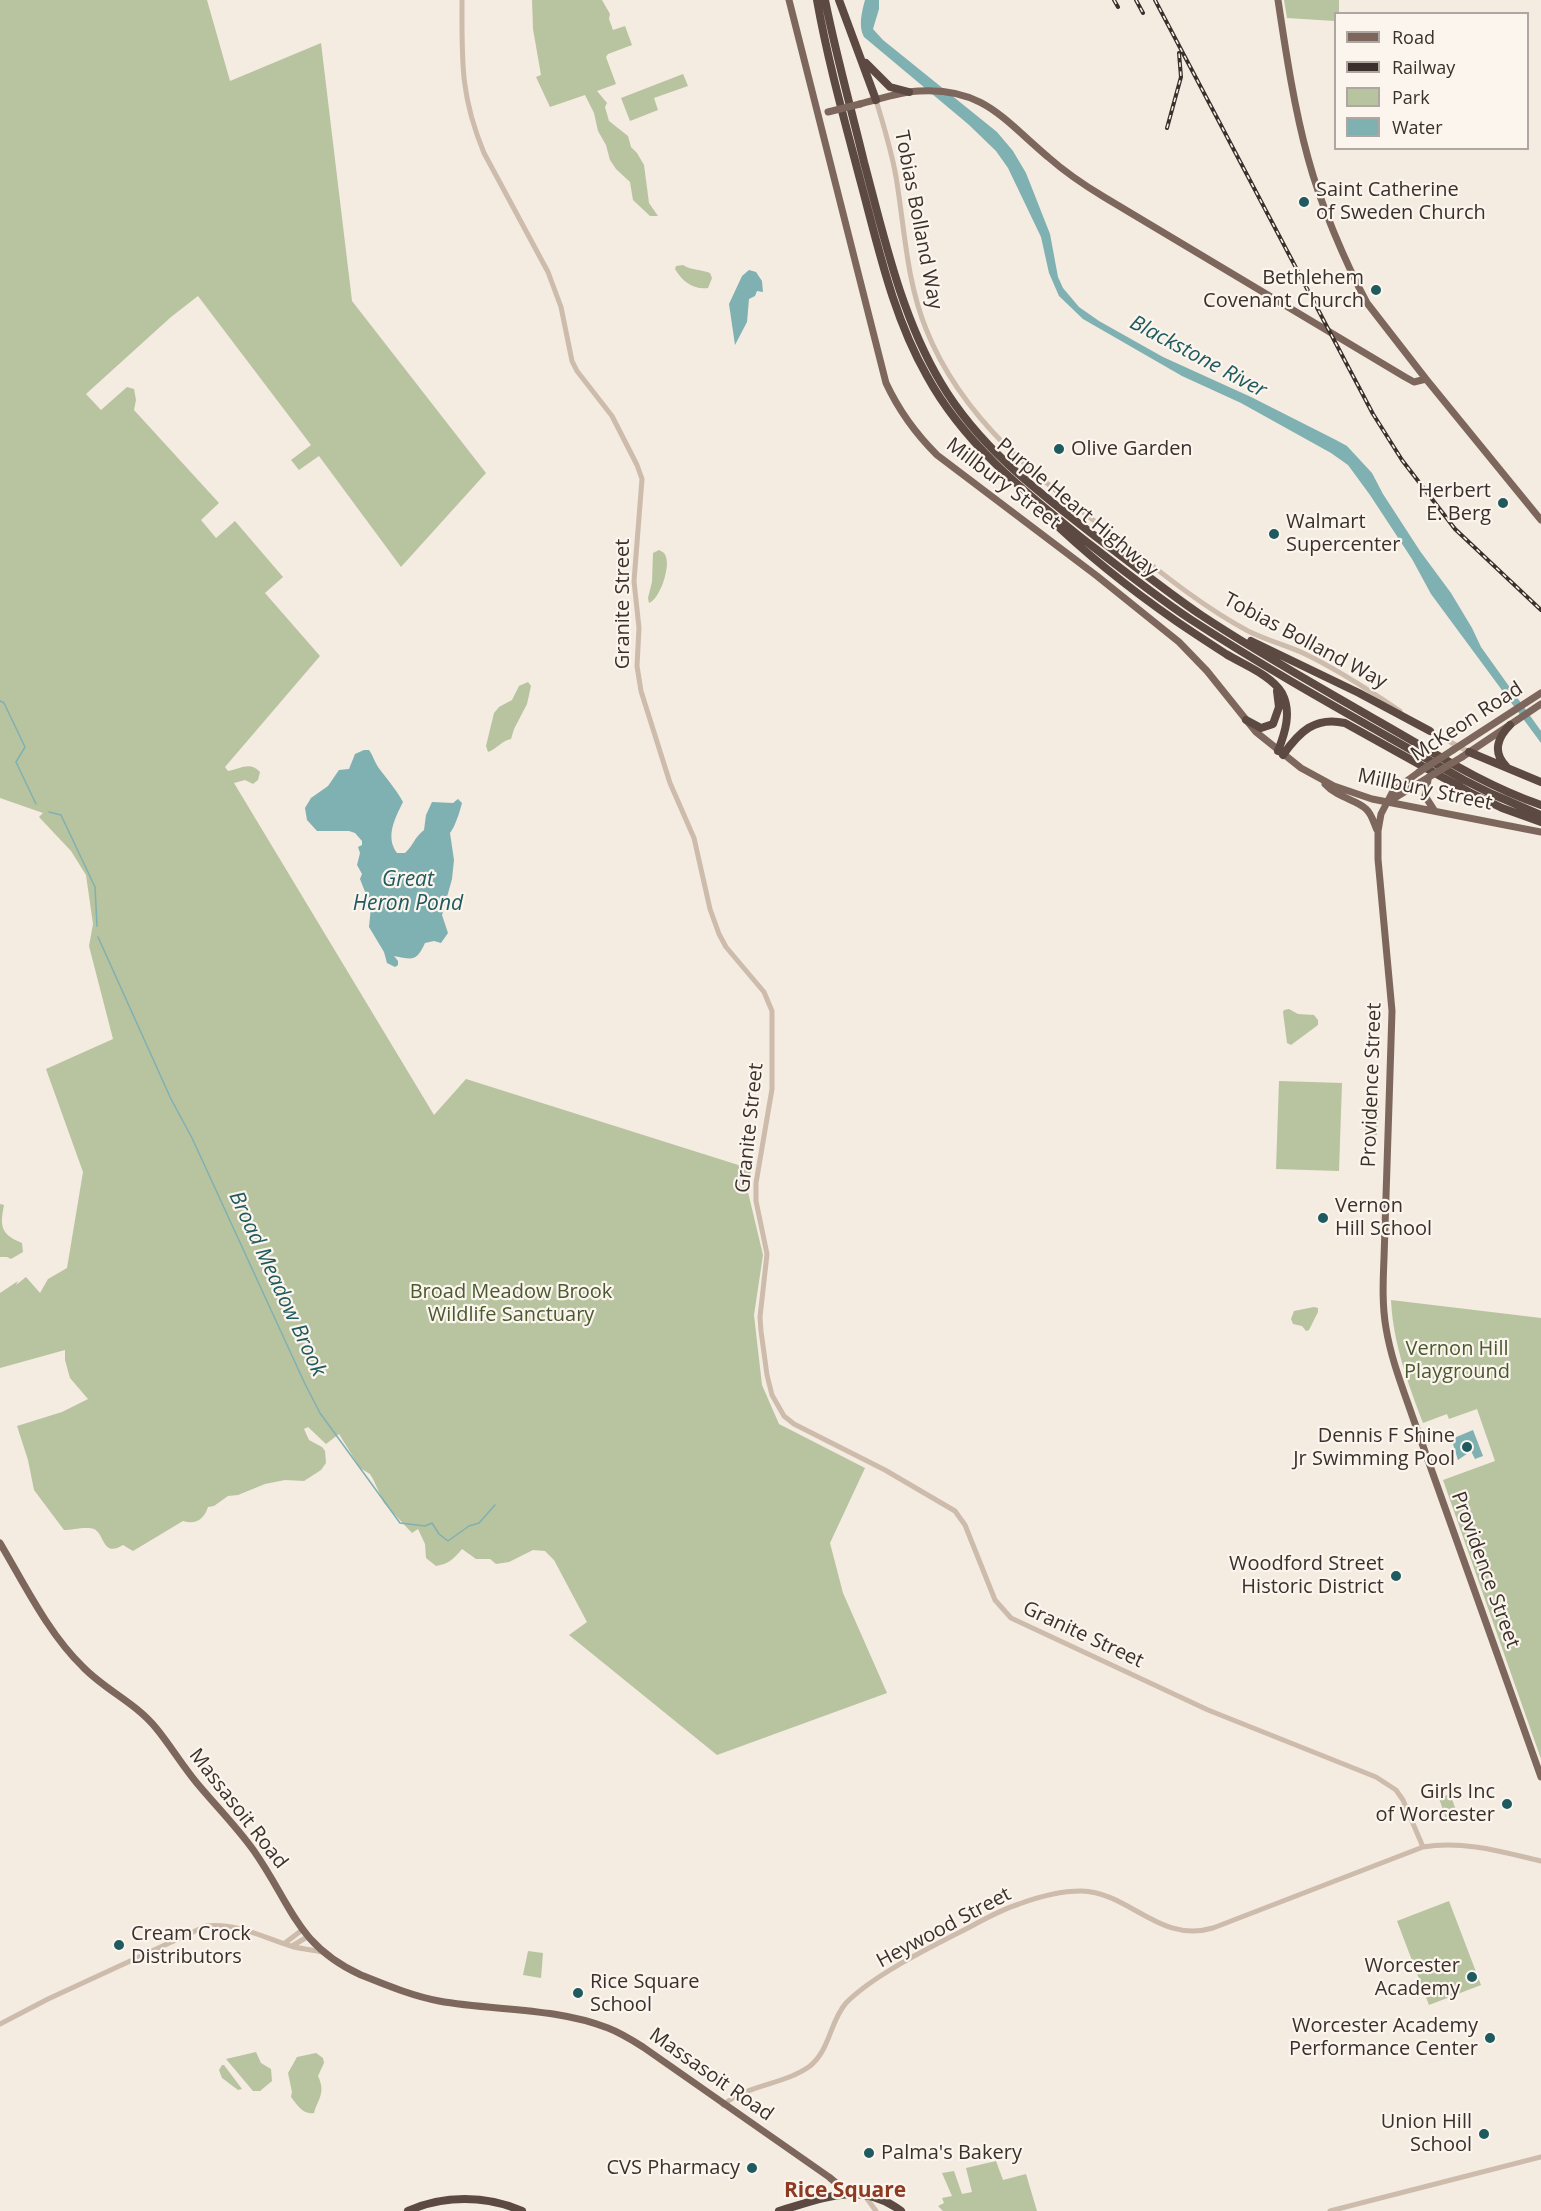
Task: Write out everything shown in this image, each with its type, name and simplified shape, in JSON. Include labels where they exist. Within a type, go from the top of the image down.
[{"type":"highway","name":"Purple Heart Highway","points":[[817,0],[835,83],[878,250],[900,319],[927,378],[971,439],[1011,480],[1131,576],[1189,618],[1245,653],[1479,788],[1541,815]]},
{"type":"highway","name":"Purple Heart Highway","points":[[825,0],[841,71],[896,277],[912,325],[942,385],[958,410],[997,455],[1064,512],[1201,615],[1305,679],[1460,768],[1541,805]]},
{"type":"highway","points":[[839,0],[876,100]]},
{"type":"highway","points":[[860,56],[885,83],[896,90],[909,92]]},
{"type":"highway","points":[[1011,480],[1061,529],[1128,586],[1209,643],[1275,685],[1283,697],[1287,712],[1281,753]]},
{"type":"highway","points":[[1201,615],[1430,731]]},
{"type":"highway","points":[[1246,720],[1262,728],[1273,724],[1279,707],[1275,685]]},
{"type":"highway","points":[[1281,753],[1310,726],[1328,721],[1345,723],[1469,792],[1509,811],[1541,822]]},
{"type":"highway","points":[[1508,721],[1498,744],[1498,756],[1508,768]]},
{"type":"highway","points":[[1466,754],[1541,782]]},
{"type":"highway","points":[[779,2211],[848,2193],[864,2194],[888,2203],[901,2211]]},
{"type":"highway","points":[[408,2211],[436,2201],[464,2199],[495,2203],[522,2211]]},
{"type":"main road","name":"Millbury Street","points":[[789,0],[886,383],[912,429],[937,455],[1097,576],[1179,642],[1207,671],[1246,720],[1281,753],[1321,780],[1354,794],[1541,832]]},
{"type":"main road","points":[[1278,0],[1307,157],[1337,237],[1367,303],[1426,380],[1541,520]]},
{"type":"main road","points":[[818,114],[909,92],[941,91],[978,100],[1003,116],[1062,168],[1104,197],[1405,377],[1414,381],[1426,380]]},
{"type":"main road","name":"McKeon Road","points":[[1388,802],[1466,754],[1541,693]]},
{"type":"main road","name":"McKeon Road","points":[[1388,802],[1396,787],[1455,748],[1539,706]]},
{"type":"main road","points":[[1430,777],[1426,784],[1425,796],[1434,810]]},
{"type":"main road","points":[[1321,780],[1341,797],[1366,809],[1378,831]]},
{"type":"main road","name":"Providence Street","points":[[1388,802],[1380,818],[1378,831],[1378,859],[1392,1011],[1383,1294],[1386,1328],[1413,1418],[1541,1777]]},
{"type":"main road","name":"Massasoit Road","points":[[0,1543],[46,1619],[75,1660],[153,1724],[189,1773],[254,1851],[302,1930],[322,1952],[339,1964],[360,1974],[429,1999],[570,2017],[608,2028],[644,2047],[830,2177],[848,2193]]},
{"type":"street","name":"Granite Street","points":[[462,0],[463,84],[476,133],[484,153],[548,272],[561,307],[572,361],[577,371],[612,416],[642,478],[633,581],[639,628],[637,666],[641,691],[654,726],[661,757],[694,838],[710,909],[719,934],[726,947],[764,992],[772,1011],[772,1089],[759,1162],[756,1194],[767,1254],[760,1317],[761,1331],[767,1375],[777,1407],[794,1424],[885,1470],[956,1511],[965,1525],[995,1600],[1011,1618],[1208,1710],[1341,1761],[1382,1780],[1396,1790],[1403,1800],[1423,1847]]},
{"type":"street","name":"Tobias Bolland Way","points":[[876,100],[893,160],[914,294],[934,348],[962,396],[982,422],[1029,469],[1159,571],[1224,617],[1250,632],[1302,653],[1337,671],[1466,754]]},
{"type":"street","name":"Heywood Street","points":[[723,2104],[743,2092],[796,2074],[811,2065],[830,2037],[845,2004],[913,1957],[1016,1905],[1061,1894],[1089,1892],[1119,1903],[1171,1929],[1196,1932],[1213,1928],[1423,1847],[1448,1844],[1465,1846],[1541,1861]]},
{"type":"street","points":[[0,2024],[48,1999],[206,1926],[227,1926],[292,1946],[322,1952]]},
{"type":"street","points":[[285,1943],[302,1930]]},
{"type":"street","points":[[292,1946],[307,1936]]},
{"type":"street","points":[[1330,2211],[1541,2157]]},
{"type":"street","points":[[864,2194],[876,2211]]},
{"type":"green space","name":"Broad Meadow Brook Wildlife Sanctuary","points":[[0,0],[207,0],[230,81],[321,43],[352,301],[486,473],[401,567],[319,456],[299,470],[291,460],[311,445],[198,296],[171,317],[86,394],[101,410],[127,387],[134,389],[136,400],[134,410],[219,503],[201,520],[216,538],[235,521],[283,577],[265,593],[320,656],[225,767],[228,771],[249,766],[260,772],[258,780],[253,784],[245,780],[234,783],[434,1115],[466,1079],[751,1169],[748,1192],[763,1255],[754,1315],[762,1385],[779,1424],[865,1468],[830,1543],[843,1593],[887,1693],[717,1755],[569,1635],[587,1622],[554,1560],[545,1551],[533,1550],[509,1562],[496,1564],[490,1559],[476,1559],[462,1549],[450,1561],[436,1566],[426,1558],[425,1544],[418,1529],[412,1533],[384,1503],[370,1474],[360,1468],[339,1434],[326,1444],[308,1427],[304,1429],[309,1440],[325,1451],[326,1463],[321,1470],[304,1481],[285,1480],[228,1496],[214,1506],[208,1507],[199,1520],[183,1521],[133,1551],[123,1545],[111,1549],[107,1547],[98,1532],[91,1528],[64,1530],[34,1490],[28,1460],[17,1426],[62,1412],[88,1399],[70,1378],[65,1350],[0,1368],[0,1293],[26,1277],[40,1293],[48,1279],[67,1268],[83,1172],[46,1069],[113,1039],[89,946],[93,924],[86,875],[71,851],[39,817],[43,813],[0,798]]},
{"type":"green space","points":[[532,0],[602,0],[610,14],[609,19],[613,30],[625,26],[632,45],[608,54],[606,57],[616,84],[597,91],[607,103],[605,107],[609,121],[628,136],[631,147],[644,165],[649,203],[658,216],[650,216],[633,200],[630,182],[610,160],[606,145],[598,131],[594,113],[585,95],[550,107],[536,77],[541,75],[533,29]]},
{"type":"green space","points":[[1284,0],[1339,0],[1339,12],[1334,12],[1334,21],[1287,18]]},
{"type":"green space","points":[[683,74],[688,86],[654,98],[658,110],[630,121],[621,98]]},
{"type":"green space","points":[[683,265],[710,273],[712,278],[708,288],[698,288],[685,281],[675,269],[676,266]]},
{"type":"green space","points":[[659,550],[666,557],[667,568],[657,596],[649,603],[653,553]]},
{"type":"green space","points":[[528,682],[531,686],[527,704],[511,739],[488,752],[486,746],[494,713],[499,707],[512,700],[519,686]]},
{"type":"green space","points":[[1289,1009],[1298,1014],[1314,1015],[1318,1020],[1318,1025],[1291,1045],[1287,1043],[1283,1012]]},
{"type":"green space","points":[[1279,1081],[1342,1083],[1339,1171],[1276,1169]]},
{"type":"green space","points":[[1366,1097],[1379,1098],[1377,1135],[1365,1134]]},
{"type":"green space","points":[[0,1204],[4,1205],[3,1229],[9,1236],[22,1243],[23,1252],[11,1259],[0,1257]]},
{"type":"green space","name":"Vernon Hill Playground","points":[[1391,1300],[1541,1318],[1541,1759],[1443,1480],[1495,1461],[1477,1409],[1449,1419],[1447,1414],[1423,1423],[1398,1347]]},
{"type":"green space","points":[[1318,1308],[1318,1312],[1309,1330],[1306,1331],[1302,1326],[1293,1324],[1291,1319],[1294,1311]]},
{"type":"green space","points":[[1450,1794],[1459,1818],[1447,1822],[1439,1798]]},
{"type":"green space","points":[[1449,1901],[1481,1985],[1429,2005],[1397,1921]]},
{"type":"green space","points":[[528,1951],[543,1953],[541,1978],[523,1975]]},
{"type":"green space","points":[[256,2052],[261,2063],[271,2069],[272,2081],[260,2091],[253,2091],[226,2059]]},
{"type":"green space","points":[[316,2053],[323,2058],[324,2063],[318,2076],[321,2087],[320,2096],[314,2113],[310,2113],[301,2109],[291,2097],[288,2073],[297,2057]]},
{"type":"green space","points":[[222,2065],[242,2089],[238,2090],[222,2078],[219,2070]]},
{"type":"green space","points":[[996,2161],[1003,2180],[1026,2174],[1037,2211],[943,2211],[938,2206],[944,2203],[942,2198],[952,2196],[942,2173],[954,2171],[962,2194],[972,2192],[966,2168]]},
{"type":"water","points":[[865,0],[879,0],[879,9],[873,29],[883,40],[997,132],[1013,151],[1026,173],[1050,234],[1058,277],[1063,288],[1079,307],[1099,321],[1163,357],[1251,397],[1347,446],[1372,473],[1420,551],[1451,593],[1481,647],[1541,731],[1541,743],[1431,594],[1412,559],[1348,465],[1331,453],[1241,403],[1182,376],[1083,319],[1059,296],[1049,273],[1041,237],[1008,168],[996,151],[968,124],[864,37],[861,23]]},
{"type":"water","points":[[749,270],[756,272],[762,281],[763,292],[757,291],[755,296],[749,299],[747,322],[735,345],[729,304],[742,276]]},
{"type":"water","name":"Great Heron Pond","points":[[369,750],[403,802],[392,828],[393,847],[397,853],[405,853],[424,830],[426,815],[432,802],[453,803],[458,799],[462,803],[450,833],[454,860],[452,879],[442,915],[448,933],[441,943],[434,941],[425,943],[416,957],[394,956],[398,961],[395,967],[387,963],[384,952],[369,927],[371,907],[360,879],[362,874],[357,865],[360,853],[358,847],[362,845],[362,841],[355,833],[349,831],[317,831],[307,820],[305,808],[311,798],[328,786],[339,770],[349,769],[355,754]]},
{"type":"water","name":"Dennis F Shine Jr Swimming Pool","points":[[1473,1430],[1483,1456],[1475,1459],[1471,1451],[1458,1460],[1453,1444],[1454,1438]]},
{"type":"waterway","name":"Broad Meadow Brook","points":[[0,701],[4,703],[25,747],[16,762],[36,804]]},
{"type":"waterway","name":"Broad Meadow Brook","points":[[49,812],[61,815],[95,887],[97,926]]},
{"type":"waterway","name":"Broad Meadow Brook","points":[[98,937],[171,1099],[192,1138],[320,1413],[400,1523],[425,1526],[432,1523],[439,1534],[448,1541],[469,1526],[479,1523],[495,1505]]},
{"type":"railway","points":[[1114,0],[1118,7]]},
{"type":"railway","points":[[1136,0],[1143,13]]},
{"type":"railway","points":[[1155,0],[1373,414],[1402,460],[1455,529],[1541,610]]},
{"type":"railway","points":[[1167,128],[1181,77],[1179,53]]},
{"type":"place","name":"Saint Catherine of Sweden Church","points":[[1304,202]]},
{"type":"place","name":"Bethlehem Covenant Church","points":[[1376,290]]},
{"type":"place","name":"Olive Garden","points":[[1059,449]]},
{"type":"place","name":"Herbert E. Berg","points":[[1503,503]]},
{"type":"place","name":"Walmart Supercenter","points":[[1274,534]]},
{"type":"place","name":"Vernon Hill School","points":[[1323,1218]]},
{"type":"place","name":"Dennis F Shine Jr Swimming Pool","points":[[1467,1447]]},
{"type":"place","name":"Woodford Street Historic District","points":[[1396,1576]]},
{"type":"place","name":"Girls Inc of Worcester","points":[[1507,1804]]},
{"type":"place","name":"Cream Crock Distributors","points":[[119,1945]]},
{"type":"place","name":"Worcester Academy","points":[[1472,1977]]},
{"type":"place","name":"Rice Square School","points":[[578,1993]]},
{"type":"place","name":"Worcester Academy Performance Center","points":[[1490,2038]]},
{"type":"place","name":"Union Hill School","points":[[1484,2134]]},
{"type":"place","name":"Palma's Bakery","points":[[869,2153]]},
{"type":"place","name":"CVS Pharmacy","points":[[752,2168]]},
{"type":"district","name":"Rice Square","points":[[845,2191]]},
{"type":"water label","name":"Blackstone River","points":[[1198,357]]}]
